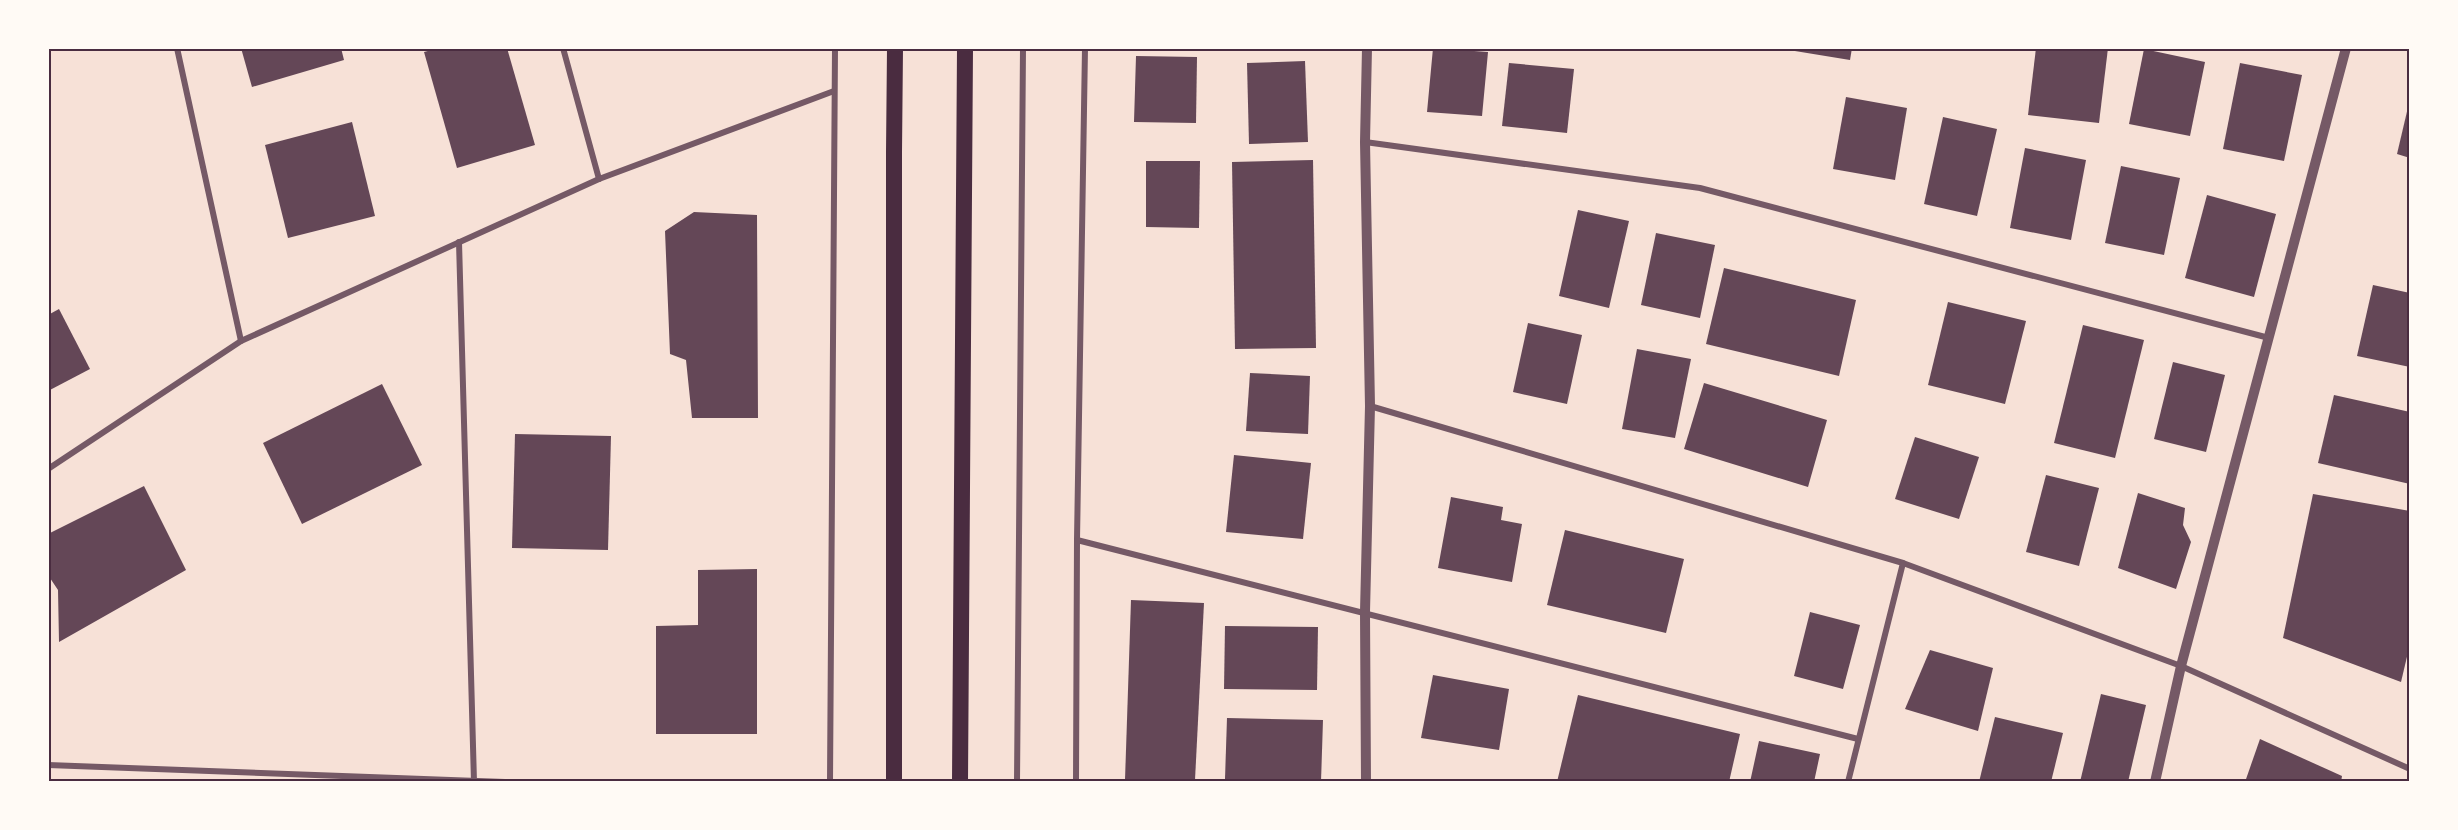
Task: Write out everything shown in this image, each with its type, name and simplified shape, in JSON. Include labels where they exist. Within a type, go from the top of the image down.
[{"type":"highway","points":[[894,782],[896,48]]},
{"type":"highway","points":[[960,782],[965,48]]},
{"type":"street","points":[[177,48],[241,341]]},
{"type":"street","points":[[563,48],[599,179]]},
{"type":"street","points":[[830,782],[835,48]]},
{"type":"street","points":[[1017,782],[1023,48]]},
{"type":"street","points":[[1076,782],[1077,540],[1085,48]]},
{"type":"street","points":[[1366,782],[1365,612],[1370,406],[1365,142],[1367,48]]},
{"type":"street","points":[[2155,782],[2181,666],[2346,48]]},
{"type":"street","points":[[48,469],[241,341],[599,179],[834,91]]},
{"type":"street","points":[[1365,142],[1700,188],[2270,338]]},
{"type":"street","points":[[459,242],[474,781]]},
{"type":"street","points":[[1370,406],[1903,563],[2181,666],[2410,769]]},
{"type":"street","points":[[1077,540],[1858,739]]},
{"type":"street","points":[[1848,782],[1903,563]]},
{"type":"street","points":[[48,765],[505,782]]},
{"type":"building","points":[[241,48],[341,48],[344,60],[252,87]]},
{"type":"building","points":[[439,48],[507,48],[535,145],[457,168],[424,52]]},
{"type":"building","points":[[1433,48],[1488,52],[1482,116],[1427,112]]},
{"type":"building","points":[[1777,48],[1852,48],[1850,60]]},
{"type":"building","points":[[2036,48],[2108,48],[2099,123],[2028,115]]},
{"type":"building","points":[[2144,49],[2205,62],[2190,136],[2129,124]]},
{"type":"building","points":[[1136,56],[1197,57],[1196,123],[1134,122]]},
{"type":"building","points":[[1305,61],[1308,142],[1249,144],[1247,63]]},
{"type":"building","points":[[1509,63],[1574,69],[1567,133],[1502,126]]},
{"type":"building","points":[[2240,63],[2302,75],[2284,161],[2223,149]]},
{"type":"building","points":[[1846,97],[1907,108],[1895,180],[1833,169]]},
{"type":"building","points":[[2410,103],[2410,158],[2397,154]]},
{"type":"building","points":[[1943,117],[1997,129],[1977,216],[1924,204]]},
{"type":"building","points":[[352,122],[375,216],[288,238],[265,145]]},
{"type":"building","points":[[2025,148],[2086,160],[2071,240],[2010,228]]},
{"type":"building","points":[[1313,160],[1316,348],[1235,349],[1232,162]]},
{"type":"building","points":[[1146,161],[1200,161],[1199,228],[1146,227]]},
{"type":"building","points":[[2121,166],[2180,178],[2164,255],[2105,243]]},
{"type":"building","points":[[2207,195],[2276,214],[2254,297],[2185,278]]},
{"type":"building","points":[[1578,210],[1629,221],[1609,308],[1559,296]]},
{"type":"building","points":[[694,212],[757,215],[758,418],[692,418],[686,360],[670,354],[665,231]]},
{"type":"building","points":[[1656,233],[1715,245],[1700,318],[1641,305]]},
{"type":"building","points":[[1724,268],[1856,300],[1839,376],[1706,344]]},
{"type":"building","points":[[2373,285],[2410,293],[2410,367],[2357,356]]},
{"type":"building","points":[[1948,302],[2026,321],[2005,404],[1928,385]]},
{"type":"building","points":[[59,309],[90,369],[48,391],[48,315]]},
{"type":"building","points":[[1528,323],[1582,335],[1567,404],[1513,392]]},
{"type":"building","points":[[2083,325],[2144,340],[2115,458],[2054,443]]},
{"type":"building","points":[[1637,349],[1691,359],[1675,438],[1622,429]]},
{"type":"building","points":[[2173,362],[2225,375],[2206,452],[2154,439]]},
{"type":"building","points":[[1250,373],[1310,376],[1308,434],[1246,431]]},
{"type":"building","points":[[1704,383],[1827,420],[1808,487],[1684,449]]},
{"type":"building","points":[[382,384],[422,465],[302,524],[263,443]]},
{"type":"building","points":[[2334,395],[2410,412],[2410,484],[2318,463]]},
{"type":"building","points":[[515,434],[611,436],[608,550],[512,548]]},
{"type":"building","points":[[1915,437],[1979,457],[1959,519],[1895,499]]},
{"type":"building","points":[[1234,455],[1311,463],[1303,539],[1226,532]]},
{"type":"building","points":[[2046,475],[2099,488],[2079,566],[2026,552]]},
{"type":"building","points":[[144,486],[186,570],[59,642],[58,590],[48,575],[48,534]]},
{"type":"building","points":[[2138,493],[2185,508],[2183,525],[2191,542],[2176,589],[2118,568]]},
{"type":"building","points":[[2313,494],[2410,511],[2410,644],[2401,682],[2283,638]]},
{"type":"building","points":[[1451,497],[1503,507],[1501,520],[1522,524],[1512,582],[1438,568]]},
{"type":"building","points":[[1565,530],[1684,559],[1666,633],[1547,605]]},
{"type":"building","points":[[757,569],[757,734],[656,734],[656,626],[698,625],[698,570]]},
{"type":"building","points":[[1131,600],[1204,603],[1195,780],[1125,780]]},
{"type":"building","points":[[1810,612],[1860,625],[1843,689],[1794,676]]},
{"type":"building","points":[[1225,626],[1318,627],[1317,690],[1224,689]]},
{"type":"building","points":[[1930,650],[1993,668],[1978,731],[1905,709]]},
{"type":"building","points":[[1433,675],[1509,689],[1499,750],[1421,738]]},
{"type":"building","points":[[2101,694],[2146,705],[2128,782],[2080,782]]},
{"type":"building","points":[[1578,695],[1740,734],[1729,782],[1557,782]]},
{"type":"building","points":[[1995,717],[2063,733],[2051,782],[1979,782]]},
{"type":"building","points":[[1227,718],[1323,720],[1321,782],[1225,779]]},
{"type":"building","points":[[2260,739],[2342,776],[2341,782],[2245,782]]},
{"type":"building","points":[[1759,741],[1820,754],[1814,782],[1750,782]]}]
